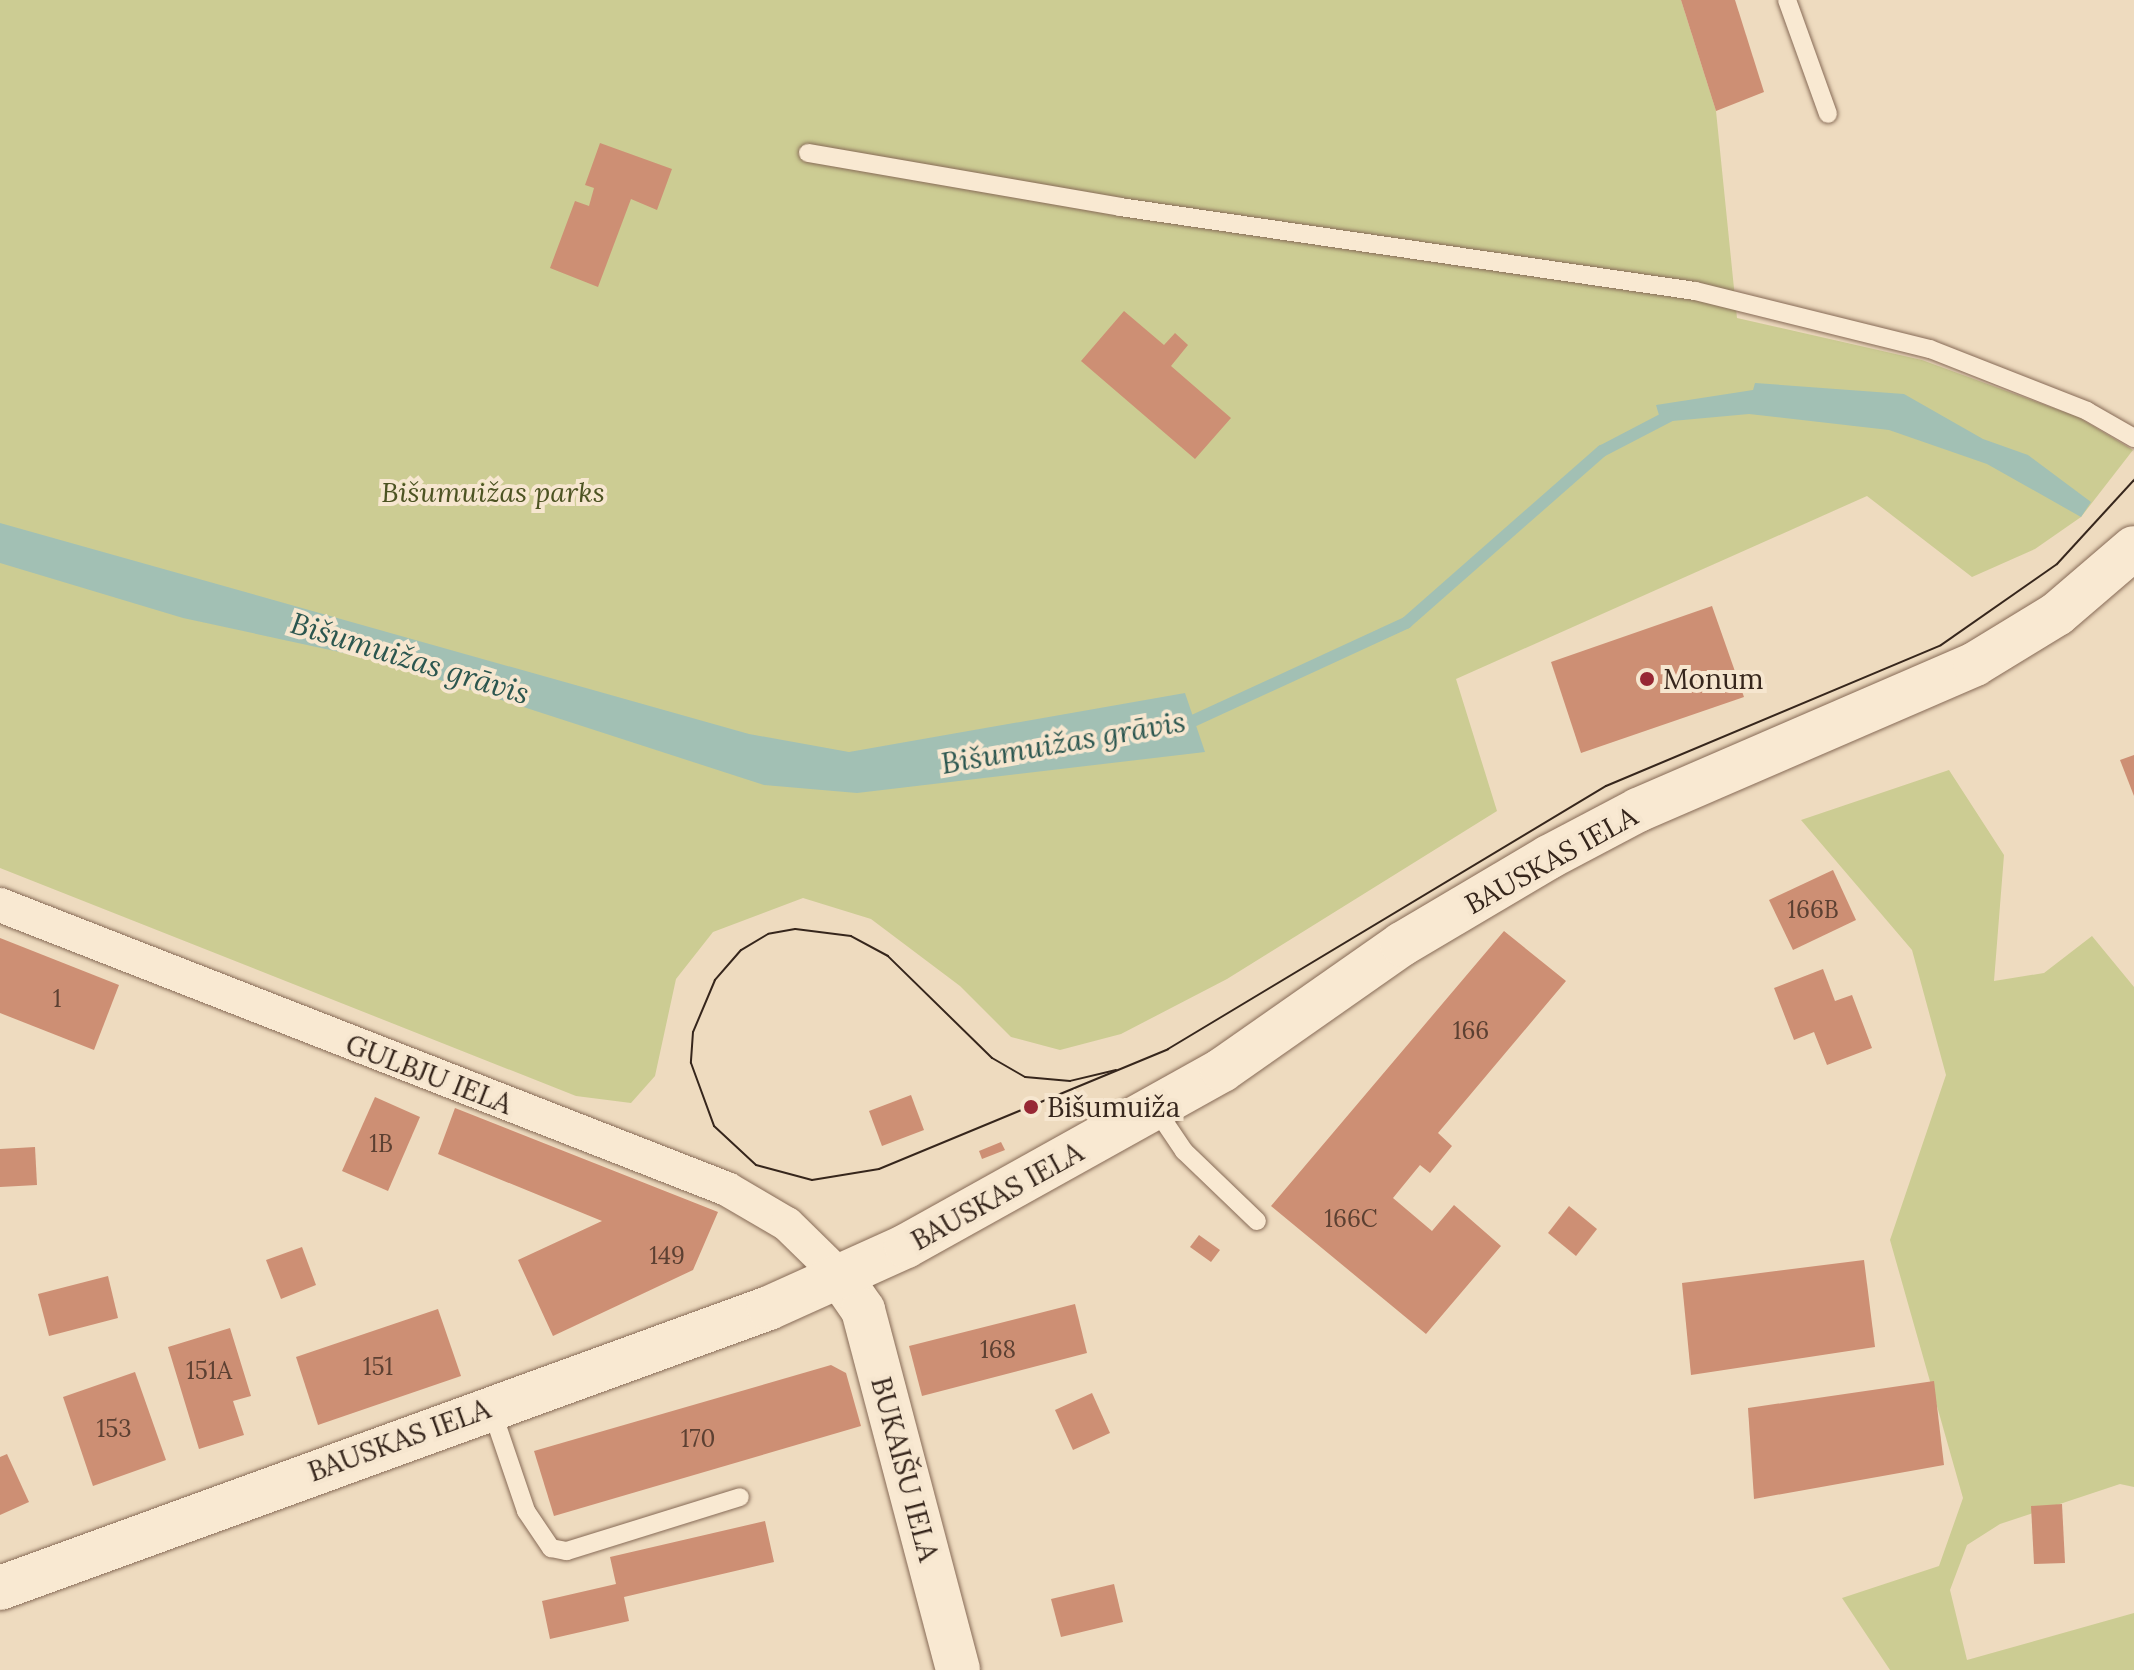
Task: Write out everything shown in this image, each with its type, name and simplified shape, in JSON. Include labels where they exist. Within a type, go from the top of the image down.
[{"type":"street","name":"BAUSKAS IELA","points":[[0,1588],[490,1406],[769,1308],[838,1274],[906,1246],[1155,1108],[1402,944],[1549,857],[1638,810],[1975,664],[2057,614],[2134,548]]},
{"type":"street","name":"GULBJU IELA","points":[[0,905],[727,1189],[787,1224],[838,1274]]},
{"type":"street","name":"BUKAIŠU IELA","points":[[838,1274],[867,1323],[958,1670]]},
{"type":"lane","points":[[1787,0],[1828,114]]},
{"type":"lane","points":[[808,153],[1120,207],[1695,291],[1930,349],[2087,411],[2134,438]]},
{"type":"lane","points":[[1155,1108],[1184,1151],[1257,1221]]},
{"type":"lane","points":[[490,1406],[526,1511],[551,1548],[567,1551],[740,1497]]},
{"type":"green space","name":"Bišumuižas parks","points":[[0,0],[1681,0],[1716,111],[1737,318],[1922,360],[2078,417],[2133,450],[2081,517],[2035,549],[1972,577],[1867,496],[1456,679],[1497,811],[1227,979],[1121,1034],[1060,1050],[1011,1037],[960,986],[871,919],[803,898],[713,932],[676,979],[655,1076],[631,1103],[576,1096],[0,868]]},
{"type":"green space","points":[[1949,770],[2004,855],[1994,981],[2044,973],[2092,936],[2134,987],[2134,1487],[2120,1484],[2000,1524],[1967,1545],[1950,1590],[1967,1660],[2134,1613],[2134,1670],[1890,1670],[1842,1598],[1939,1566],[1963,1498],[1890,1240],[1946,1075],[1912,950],[1801,820]]},
{"type":"water","points":[[1755,383],[1904,394],[1983,439],[2028,455],[2091,502],[2081,517],[1987,464],[1889,430],[1749,414],[1661,422],[1656,405],[1753,390]]},
{"type":"water","points":[[0,523],[749,734],[849,752],[1185,693],[1205,752],[857,793],[764,785],[381,661],[183,618],[0,563]]},
{"type":"building","points":[[1681,0],[1735,0],[1764,92],[1716,111]]},
{"type":"building","points":[[600,143],[672,169],[657,210],[631,199],[598,287],[550,268],[575,201],[589,206],[594,188],[585,185]]},
{"type":"building","points":[[1124,311],[1164,345],[1175,333],[1188,345],[1171,366],[1231,418],[1195,459],[1081,361]]},
{"type":"building","name":"Monum","points":[[1712,606],[1744,697],[1581,753],[1551,662]]},
{"type":"building","points":[[2134,755],[2134,796],[2120,760]]},
{"type":"building","points":[[1833,870],[1856,920],[1793,950],[1769,900]]},
{"type":"building","points":[[1504,931],[1566,981],[1438,1133],[1452,1146],[1430,1173],[1420,1165],[1393,1198],[1432,1231],[1454,1205],[1501,1246],[1426,1334],[1271,1206]]},
{"type":"building","points":[[0,938],[119,985],[94,1050],[0,1013]]},
{"type":"building","points":[[1823,969],[1835,1001],[1852,995],[1872,1048],[1827,1065],[1814,1032],[1794,1040],[1774,988]]},
{"type":"building","points":[[911,1095],[924,1130],[882,1146],[869,1111]]},
{"type":"building","points":[[375,1097],[420,1117],[388,1191],[342,1171]]},
{"type":"building","points":[[455,1108],[718,1212],[693,1270],[553,1336],[518,1260],[602,1221],[438,1154]]},
{"type":"building","points":[[1001,1142],[1005,1150],[982,1159],[979,1151]]},
{"type":"building","points":[[35,1147],[37,1185],[0,1187],[0,1149]]},
{"type":"building","points":[[1569,1206],[1597,1229],[1576,1256],[1548,1233]]},
{"type":"building","points":[[1199,1235],[1220,1250],[1211,1262],[1190,1247]]},
{"type":"building","points":[[302,1247],[316,1285],[281,1299],[266,1260]]},
{"type":"building","points":[[1864,1260],[1875,1347],[1691,1375],[1682,1283]]},
{"type":"building","points":[[108,1276],[118,1318],[49,1336],[38,1294]]},
{"type":"building","points":[[1075,1304],[1087,1353],[922,1396],[909,1346]]},
{"type":"building","points":[[438,1309],[461,1376],[318,1425],[296,1357]]},
{"type":"building","points":[[230,1328],[251,1396],[233,1401],[244,1435],[199,1449],[168,1347]]},
{"type":"building","points":[[831,1365],[846,1373],[861,1426],[554,1516],[534,1451]]},
{"type":"building","points":[[135,1372],[166,1460],[93,1486],[63,1397]]},
{"type":"building","points":[[1934,1381],[1944,1465],[1754,1499],[1748,1408]]},
{"type":"building","points":[[1092,1393],[1110,1433],[1073,1450],[1055,1410]]},
{"type":"building","points":[[7,1454],[29,1502],[0,1515],[0,1457]]},
{"type":"building","points":[[2062,1504],[2065,1563],[2034,1564],[2031,1506]]},
{"type":"building","points":[[765,1521],[774,1562],[624,1597],[629,1621],[550,1639],[542,1601],[616,1584],[610,1557]]},
{"type":"building","points":[[1114,1584],[1123,1622],[1061,1637],[1051,1599]]},
{"type":"waterway","name":"Bišumuižas grāvis","points":[[1182,726],[1406,623],[1602,451],[1675,413]]},
{"type":"tram line","points":[[1116,1070],[1070,1081],[1025,1077],[992,1058],[888,956],[851,936],[795,929],[768,934],[741,950],[715,980],[693,1032],[691,1063],[714,1126],[756,1165],[812,1180],[879,1169],[1168,1049],[1606,786],[1941,645],[2057,564],[2134,480]]},
{"type":"place","name":"Monum","points":[[1647,679]]},
{"type":"place","name":"Bišumuiža","points":[[1031,1107]]}]
